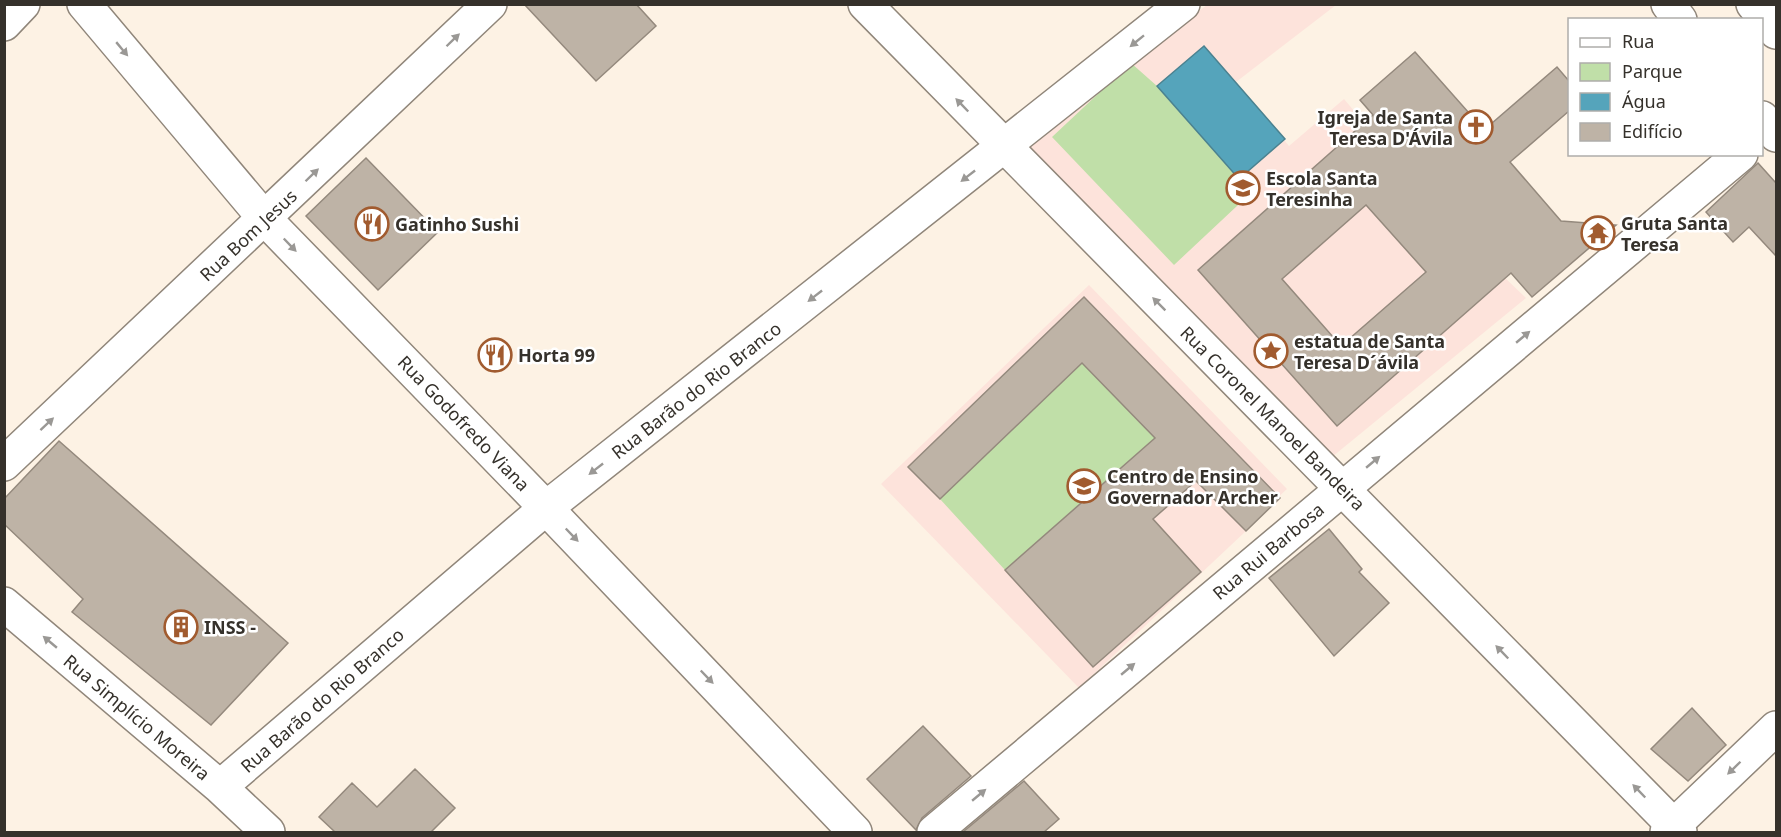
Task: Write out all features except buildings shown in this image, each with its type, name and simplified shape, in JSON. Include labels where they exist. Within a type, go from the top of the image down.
[{"type":"street","points":[[4,24],[22,4]]},
{"type":"street","name":"Rua Godofredo Viana","points":[[84,4],[265,219],[546,508],[855,832]]},
{"type":"street","name":"Rua Bom Jesus","points":[[4,464],[490,4]]},
{"type":"street","name":"Rua Coronel Manoel Bandeira","points":[[865,4],[1003,148],[1342,488],[1674,830]]},
{"type":"street","name":"Rua Barão do Rio Branco","points":[[220,787],[546,508],[1183,4]]},
{"type":"street","points":[[1668,4],[1678,18]]},
{"type":"street","points":[[1753,4],[1776,32]]},
{"type":"street","name":"Rua Rui Barbosa","points":[[934,832],[1739,156]]},
{"type":"street","name":"Rua Simplício Moreira","points":[[4,604],[220,787],[268,832]]},
{"type":"street","points":[[1674,830],[1776,728]]},
{"type":"shaded area","name":"Escola Santa Teresinha","points":[[1207,5],[1336,5],[1236,82],[1289,146],[1344,99],[1456,231],[1526,298],[1332,457],[1023,144]]},
{"type":"shaded area","name":"Centro de Ensino Governador Archer","points":[[1089,285],[1287,489],[1244,529],[1246,531],[1079,688],[881,484]]},
{"type":"green space","points":[[1131,63],[1157,86],[1239,179],[1253,191],[1174,265],[1052,137]]},
{"type":"green space","points":[[1082,363],[1155,438],[1005,570],[940,499]]},
{"type":"water","points":[[1204,46],[1285,139],[1239,179],[1157,86]]},
{"type":"place","name":"Igreja de Santa Teresa D'Ávila","points":[[1476,127]]},
{"type":"place","name":"Escola Santa Teresinha","points":[[1243,188]]},
{"type":"place","name":"Gatinho Sushi","points":[[372,224]]},
{"type":"place","name":"Gruta Santa Teresa","points":[[1598,233]]},
{"type":"place","name":"estatua de Santa Teresa D´ávila","points":[[1271,351]]},
{"type":"place","name":"Horta 99","points":[[495,355]]},
{"type":"place","name":"Centro de Ensino Governador Archer","points":[[1084,486]]},
{"type":"place","name":"INSS -","points":[[181,627]]}]
